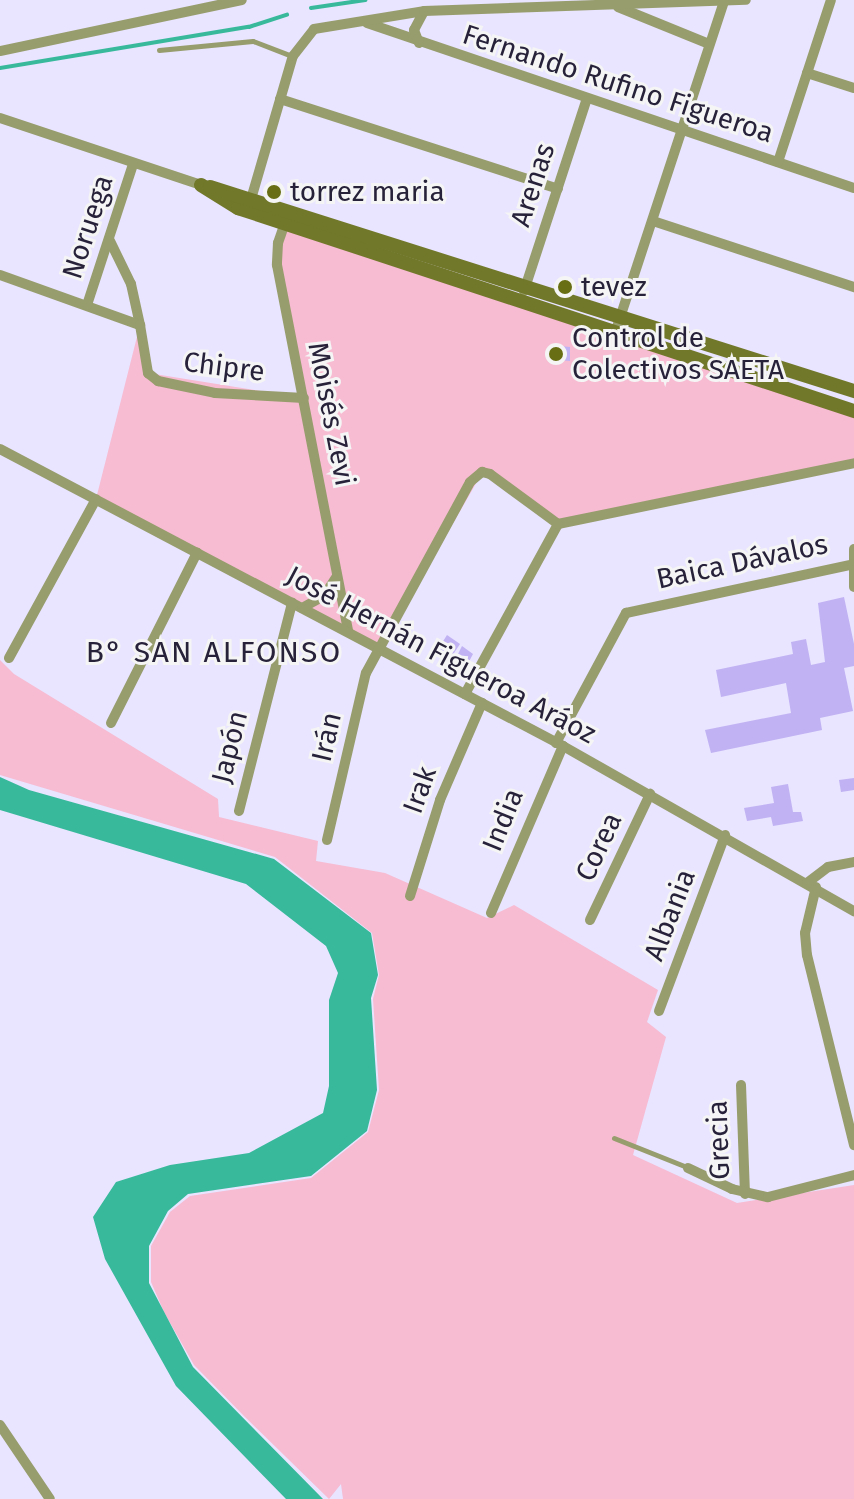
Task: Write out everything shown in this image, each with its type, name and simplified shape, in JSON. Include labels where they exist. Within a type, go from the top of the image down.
[{"type":"street","points":[[0,51],[242,0]]},
{"type":"street","points":[[248,212],[293,56],[314,29],[367,23],[424,11],[746,0]]},
{"type":"street","points":[[778,162],[831,0]]},
{"type":"street","points":[[615,333],[724,1]]},
{"type":"street","points":[[615,6],[709,44]]},
{"type":"street","points":[[419,43],[414,30],[424,11]]},
{"type":"street","name":"Fernando Rufino Figueroa","points":[[367,23],[586,101],[854,188]]},
{"type":"street","points":[[807,73],[854,88]]},
{"type":"street","points":[[280,99],[558,189]]},
{"type":"street","name":"Arenas","points":[[520,301],[586,101]]},
{"type":"street","points":[[0,118],[133,164],[201,185],[251,196],[854,391]]},
{"type":"street","name":"Noruega","points":[[87,305],[133,164]]},
{"type":"street","points":[[201,185],[248,212],[854,411]]},
{"type":"street","name":"Moisés Zevi","points":[[292,209],[284,223],[276,255],[348,630]]},
{"type":"street","points":[[653,221],[854,287]]},
{"type":"street","points":[[110,241],[131,284],[140,325]]},
{"type":"street","points":[[0,275],[140,325]]},
{"type":"street","name":"Chipre","points":[[140,325],[152,379],[215,393],[304,398]]},
{"type":"street","name":"José Hernán Figueroa Aráoz","points":[[0,449],[560,744],[854,911]]},
{"type":"street","points":[[465,694],[558,524],[854,463]]},
{"type":"street","name":"Irán","points":[[327,840],[366,673],[475,476],[490,474],[558,524]]},
{"type":"street","points":[[9,658],[96,499]]},
{"type":"street","points":[[854,549],[854,587]]},
{"type":"street","points":[[111,723],[197,553]]},
{"type":"street","name":"Baica Dávalos","points":[[640,608],[852,564]]},
{"type":"street","points":[[297,606],[324,596],[337,576]]},
{"type":"street","name":"Japón","points":[[239,811],[297,606]]},
{"type":"street","name":"India","points":[[491,913],[560,744],[621,619],[640,608]]},
{"type":"street","name":"Irak","points":[[410,896],[440,800],[482,703]]},
{"type":"street","name":"Corea","points":[[590,920],[650,794]]},
{"type":"street","name":"Albania","points":[[659,1011],[725,835]]},
{"type":"street","points":[[854,862],[828,867],[812,885],[805,933],[807,955],[854,1145]]},
{"type":"street","name":"Grecia","points":[[741,1085],[745,1194]]},
{"type":"street","points":[[688,1168],[745,1194],[768,1197],[854,1175]]},
{"type":"street","points":[[0,1425],[50,1499]]},
{"type":"lane","points":[[159,50],[253,41],[293,56]]},
{"type":"lane","points":[[614,1138],[688,1168]]},
{"type":"shaded area","points":[[284,223],[854,411],[854,463],[558,524],[482,473],[381,648],[96,499],[140,325],[148,373],[304,398],[276,255]]},
{"type":"shaded area","points":[[0,660],[14,674],[218,799],[219,817],[318,841],[316,861],[385,873],[487,918],[514,905],[658,990],[647,1022],[666,1037],[633,1155],[737,1203],[854,1185],[854,1499],[343,1499],[341,1484],[329,1499],[244,1416],[194,1365],[164,1312],[151,1282],[151,1246],[170,1212],[190,1196],[311,1178],[368,1132],[379,1090],[373,999],[379,975],[372,933],[275,857],[0,775]]},
{"type":"shaded area","points":[[0,777],[29,790],[274,859],[371,933],[378,975],[371,998],[377,1090],[367,1131],[311,1176],[188,1194],[168,1211],[149,1246],[149,1283],[193,1367],[323,1499],[286,1499],[176,1386],[105,1259],[93,1217],[116,1182],[170,1165],[249,1153],[323,1113],[329,1086],[329,1000],[338,973],[326,946],[246,884],[0,810]]},
{"type":"building","points":[[550,345],[570,347],[570,361],[549,359]]},
{"type":"building","points":[[844,597],[854,644],[854,666],[844,668],[853,711],[820,718],[822,730],[711,753],[705,730],[791,713],[786,683],[721,697],[716,670],[793,654],[791,642],[806,639],[811,665],[825,662],[818,603]]},
{"type":"building","points":[[447,635],[460,644],[450,659],[437,651]]},
{"type":"building","points":[[462,646],[473,654],[465,669],[454,662]]},
{"type":"building","points":[[854,778],[854,790],[841,792],[839,780]]},
{"type":"building","points":[[788,784],[793,812],[801,812],[803,821],[773,826],[771,817],[747,821],[744,808],[774,803],[771,787]]},
{"type":"waterway","points":[[311,8],[365,0]]},
{"type":"waterway","points":[[0,68],[249,27],[287,15]]},
{"type":"place","name":"torrez maria","points":[[274,192]]},
{"type":"place","name":"tevez","points":[[565,287]]},
{"type":"place","name":"Control de Colectivos SAETA","points":[[556,354]]},
{"type":"district","name":"B° SAN ALFONSO","points":[[214,652]]}]
